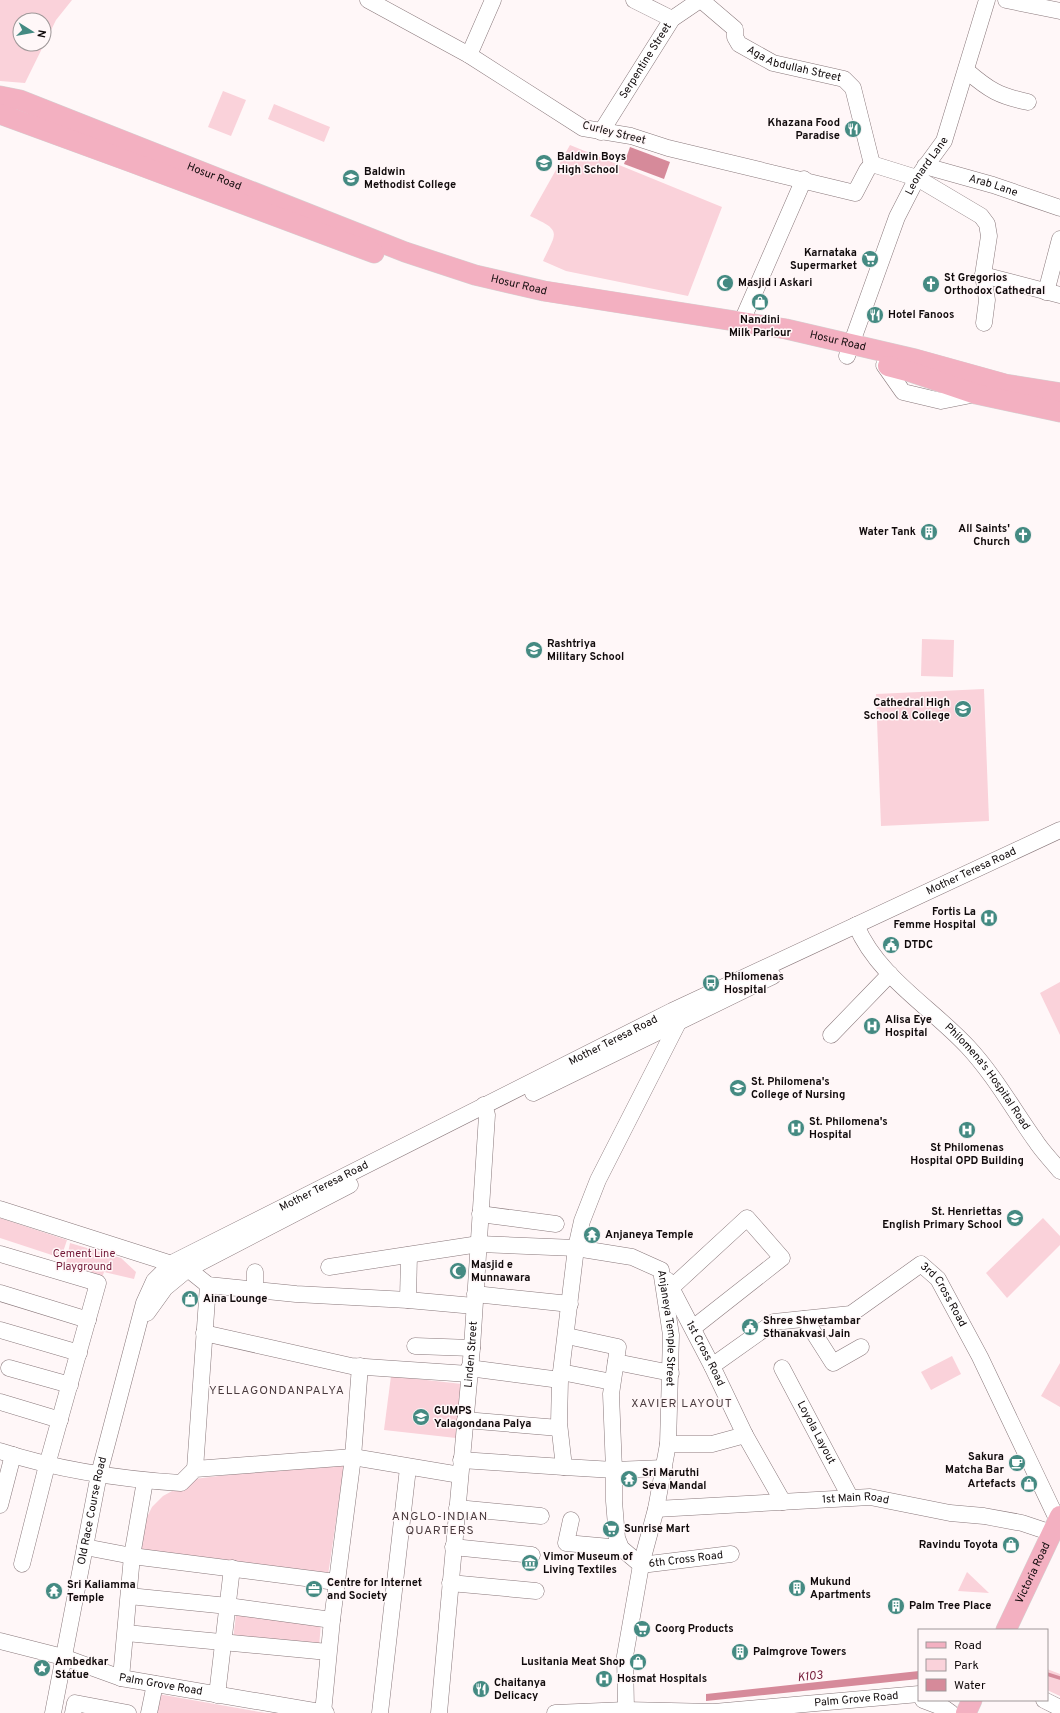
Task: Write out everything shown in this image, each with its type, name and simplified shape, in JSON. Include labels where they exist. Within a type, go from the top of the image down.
[{"type":"main road","name":"Hosur Road","points":[[0,96],[20,100],[405,252],[475,275],[544,291],[742,321],[851,342],[1004,384],[1060,393]]},
{"type":"main road","name":"Hosur Road","points":[[0,114],[404,265],[472,286],[610,314],[708,331],[780,340],[851,342],[884,365],[911,372],[976,394],[1060,412]]},
{"type":"main road","name":"Victoria Road","points":[[1006,1629],[1057,1523]]},
{"type":"main road","points":[[966,1713],[972,1701]]},
{"type":"street","name":"Curley Street","points":[[368,0],[469,54],[583,128],[631,136],[668,148],[804,179],[855,193],[867,170],[872,164]]},
{"type":"street","points":[[469,54],[493,0]]},
{"type":"street","points":[[634,0],[672,19]]},
{"type":"street","name":"Serpentine Street","points":[[600,132],[672,19],[701,0]]},
{"type":"street","name":"Aga Abdullah Street","points":[[701,0],[735,29],[739,44],[773,63],[844,79],[853,88],[872,164]]},
{"type":"street","name":"Leonard Lane","points":[[851,342],[897,217],[921,172],[944,142],[987,0]]},
{"type":"street","points":[[1006,0],[1060,11]]},
{"type":"street","points":[[966,71],[999,95],[1028,102]]},
{"type":"street","points":[[872,164],[921,172],[938,192],[972,209],[981,216],[987,224],[989,236],[983,275],[987,300],[984,323]]},
{"type":"street","name":"Arab Lane","points":[[921,172],[948,172],[993,185],[1060,208]]},
{"type":"street","points":[[938,192],[948,172]]},
{"type":"street","points":[[742,321],[804,179]]},
{"type":"street","points":[[983,275],[1053,293],[1060,239]]},
{"type":"street","name":"Mother Teresa Road","points":[[137,1334],[144,1303],[154,1281],[172,1263],[486,1110],[678,1023],[819,952],[858,930],[1060,830]]},
{"type":"street","name":"Mother Teresa Road","points":[[137,1334],[150,1307],[165,1288],[188,1269],[672,1011],[1060,840]]},
{"type":"street","name":"Philomena's Hospital Road","points":[[858,930],[868,948],[890,974],[968,1047],[990,1075],[1036,1142],[1060,1171]]},
{"type":"street","points":[[831,1035],[890,974]]},
{"type":"street","points":[[564,1467],[559,1428],[561,1376],[567,1336],[576,1248],[582,1221],[598,1180],[678,1023]]},
{"type":"street","name":"Linden Street","points":[[439,1713],[460,1467],[472,1348],[486,1110]]},
{"type":"street","points":[[0,1209],[172,1263],[188,1269],[208,1285],[255,1290],[408,1300],[475,1300],[570,1304]]},
{"type":"street","points":[[480,1214],[556,1224]]},
{"type":"street","points":[[672,1288],[747,1218],[782,1258],[693,1328]]},
{"type":"street","name":"Anjaneya Temple Street","points":[[329,1267],[479,1244],[576,1248],[632,1257],[661,1270],[672,1335],[668,1444],[656,1509],[641,1565],[625,1656],[626,1710]]},
{"type":"street","points":[[0,1254],[98,1283],[47,1465],[22,1564]]},
{"type":"street","points":[[408,1300],[409,1255]]},
{"type":"street","name":"3rd Cross Road","points":[[712,1366],[774,1322],[851,1314],[921,1264],[938,1280],[980,1356],[1057,1523]]},
{"type":"street","name":"1st Cross Road","points":[[661,1270],[693,1328],[745,1435],[783,1502]]},
{"type":"street","points":[[255,1272],[255,1290]]},
{"type":"street","points":[[195,1469],[208,1285]]},
{"type":"street","points":[[0,1293],[88,1320]]},
{"type":"street","points":[[805,1319],[833,1362],[861,1347]]},
{"type":"street","points":[[0,1330],[79,1353]]},
{"type":"street","points":[[204,1333],[360,1366],[561,1376],[612,1382]]},
{"type":"street","name":"Old Race Course Road","points":[[53,1713],[99,1474],[137,1334]]},
{"type":"street","points":[[567,1336],[618,1346],[611,1394],[614,1501],[617,1538],[621,1548],[641,1565]]},
{"type":"street","points":[[415,1346],[472,1348]]},
{"type":"street","points":[[616,1362],[671,1373]]},
{"type":"street","points":[[319,1713],[353,1457],[360,1366]]},
{"type":"street","points":[[9,1368],[70,1385]]},
{"type":"street","name":"Loyola Layout","points":[[782,1368],[850,1497]]},
{"type":"street","points":[[0,1402],[60,1420]]},
{"type":"street","points":[[465,1420],[559,1428]]},
{"type":"street","points":[[668,1444],[712,1444],[745,1435]]},
{"type":"street","points":[[1,1495],[7,1453],[47,1465],[99,1474],[181,1483],[195,1469],[353,1457],[408,1468],[564,1467],[614,1470],[664,1468]]},
{"type":"street","points":[[380,1713],[408,1468]]},
{"type":"street","points":[[120,1678],[126,1633],[132,1556],[145,1480]]},
{"type":"street","name":"1st Main Road","points":[[656,1509],[870,1497],[950,1513],[1015,1521],[1057,1523]]},
{"type":"street","points":[[457,1508],[541,1516]]},
{"type":"street","points":[[571,1520],[566,1543],[621,1548]]},
{"type":"street","points":[[84,1547],[132,1556],[336,1582]]},
{"type":"street","points":[[454,1547],[532,1555]]},
{"type":"street","name":"6th Cross Road","points":[[641,1565],[731,1554]]},
{"type":"street","points":[[217,1695],[232,1568]]},
{"type":"street","points":[[450,1583],[536,1591]]},
{"type":"street","points":[[129,1596],[228,1606],[332,1620]]},
{"type":"street","points":[[126,1633],[328,1652]]},
{"type":"street","name":"Palm Grove Road","points":[[0,1641],[63,1658],[120,1678],[319,1713]]},
{"type":"street","points":[[149,1713],[155,1684]]},
{"type":"street","name":"Palm Grove Road","points":[[555,1713],[626,1710],[714,1713],[917,1697]]},
{"type":"street","points":[[927,1701],[944,1708],[951,1713]]},
{"type":"street","points":[[1046,1701],[1060,1708]]},
{"type":"street","points":[[73,1713],[75,1703],[128,1713]]},
{"type":"green space","points":[[0,0],[72,0],[56,20],[52,28],[52,12],[12,12],[12,52],[40,52],[25,83],[0,81]]},
{"type":"green space","points":[[223,91],[246,100],[231,136],[208,127]]},
{"type":"green space","points":[[274,104],[330,127],[324,142],[268,119]]},
{"type":"green space","points":[[570,145],[722,207],[688,296],[566,271],[543,261],[554,233],[548,225],[530,216]]},
{"type":"green space","points":[[922,639],[954,640],[953,677],[921,676]]},
{"type":"green space","points":[[984,689],[989,821],[881,826],[876,694]]},
{"type":"green space","points":[[1060,982],[1060,1035],[1040,993]]},
{"type":"green space","points":[[0,1218],[67,1240],[61,1258],[0,1238]]},
{"type":"green space","points":[[1043,1218],[1060,1236],[1060,1245],[1007,1298],[986,1273]]},
{"type":"green space","name":"Cement Line Playground","points":[[70,1243],[121,1258],[136,1272],[134,1279],[104,1272],[102,1278],[65,1268]]},
{"type":"green space","points":[[952,1356],[961,1374],[931,1390],[921,1372]]},
{"type":"green space","points":[[1060,1363],[1060,1407],[1041,1396]]},
{"type":"green space","points":[[391,1376],[462,1384],[456,1438],[384,1430]]},
{"type":"green space","points":[[345,1461],[328,1575],[141,1552],[146,1519],[152,1507],[163,1496],[194,1479]]},
{"type":"green space","points":[[967,1572],[989,1593],[958,1591]]},
{"type":"green space","points":[[236,1615],[321,1623],[319,1647],[233,1640]]},
{"type":"green space","points":[[1048,1669],[1060,1674],[1060,1696],[1048,1690]]},
{"type":"green space","points":[[158,1694],[266,1713],[154,1713]]},
{"type":"water","points":[[630,147],[670,162],[664,179],[624,164]]},
{"type":"water","points":[[918,1671],[918,1679],[706,1701],[706,1694]]},
{"type":"waterway","name":"K103","points":[[1048,1674],[1060,1678]]},
{"type":"place","name":"Khazana Food Paradise","points":[[853,129]]},
{"type":"place","name":"Baldwin Boys High School","points":[[544,163]]},
{"type":"place","name":"Baldwin Methodist College","points":[[351,178]]},
{"type":"place","name":"Karnataka Supermarket","points":[[870,259]]},
{"type":"place","name":"Masjid i Askari","points":[[725,283]]},
{"type":"place","name":"St Gregorios Orthodox Cathedral","points":[[931,284]]},
{"type":"place","name":"Nandini Milk Parlour","points":[[760,302]]},
{"type":"place","name":"Hotel Fanoos","points":[[875,315]]},
{"type":"place","name":"Water Tank","points":[[929,532]]},
{"type":"place","name":"All Saints' Church","points":[[1023,535]]},
{"type":"place","name":"Rashtriya Military School","points":[[534,650]]},
{"type":"place","name":"Cathedral High School & College","points":[[963,709]]},
{"type":"place","name":"Fortis La Femme Hospital","points":[[989,918]]},
{"type":"place","name":"DTDC","points":[[891,945]]},
{"type":"place","name":"Philomenas Hospital","points":[[711,983]]},
{"type":"place","name":"Alisa Eye Hospital","points":[[872,1026]]},
{"type":"place","name":"St. Philomena's College of Nursing","points":[[738,1088]]},
{"type":"place","name":"St. Philomena's Hospital","points":[[796,1128]]},
{"type":"place","name":"St Philomenas Hospital OPD Building","points":[[967,1130]]},
{"type":"place","name":"St. Henriettas English Primary School","points":[[1015,1218]]},
{"type":"place","name":"Anjaneya Temple","points":[[592,1235]]},
{"type":"place","name":"Masjid e Munnawara","points":[[458,1271]]},
{"type":"place","name":"Aina Lounge","points":[[190,1299]]},
{"type":"place","name":"Shree Shwetambar Sthanakvasi Jain","points":[[750,1327]]},
{"type":"place","name":"GUMPS Yalagondana Palya","points":[[421,1417]]},
{"type":"place","name":"Sakura Matcha Bar","points":[[1017,1463]]},
{"type":"place","name":"Sri Maruthi Seva Mandal","points":[[629,1479]]},
{"type":"place","name":"Artefacts","points":[[1029,1484]]},
{"type":"place","name":"Sunrise Mart","points":[[611,1529]]},
{"type":"place","name":"Ravindu Toyota","points":[[1011,1545]]},
{"type":"place","name":"Vimor Museum of Living Textiles","points":[[530,1563]]},
{"type":"place","name":"Mukund Apartments","points":[[797,1588]]},
{"type":"place","name":"Centre for Internet and Society","points":[[314,1589]]},
{"type":"place","name":"Sri Kaliamma Temple","points":[[54,1591]]},
{"type":"place","name":"Palm Tree Place","points":[[896,1606]]},
{"type":"place","name":"Coorg Products","points":[[642,1629]]},
{"type":"place","name":"Palmgrove Towers","points":[[740,1652]]},
{"type":"place","name":"Lusitania Meat Shop","points":[[638,1662]]},
{"type":"place","name":"Ambedkar Statue","points":[[42,1668]]},
{"type":"place","name":"Hosmat Hospitals","points":[[604,1679]]},
{"type":"place","name":"Chaitanya Delicacy","points":[[481,1689]]},
{"type":"district","name":"YELLAGONDANPALYA","points":[[277,1391]]},
{"type":"district","name":"XAVIER LAYOUT","points":[[682,1404]]},
{"type":"district","name":"ANGLO-INDIAN QUARTERS","points":[[440,1524]]}]
